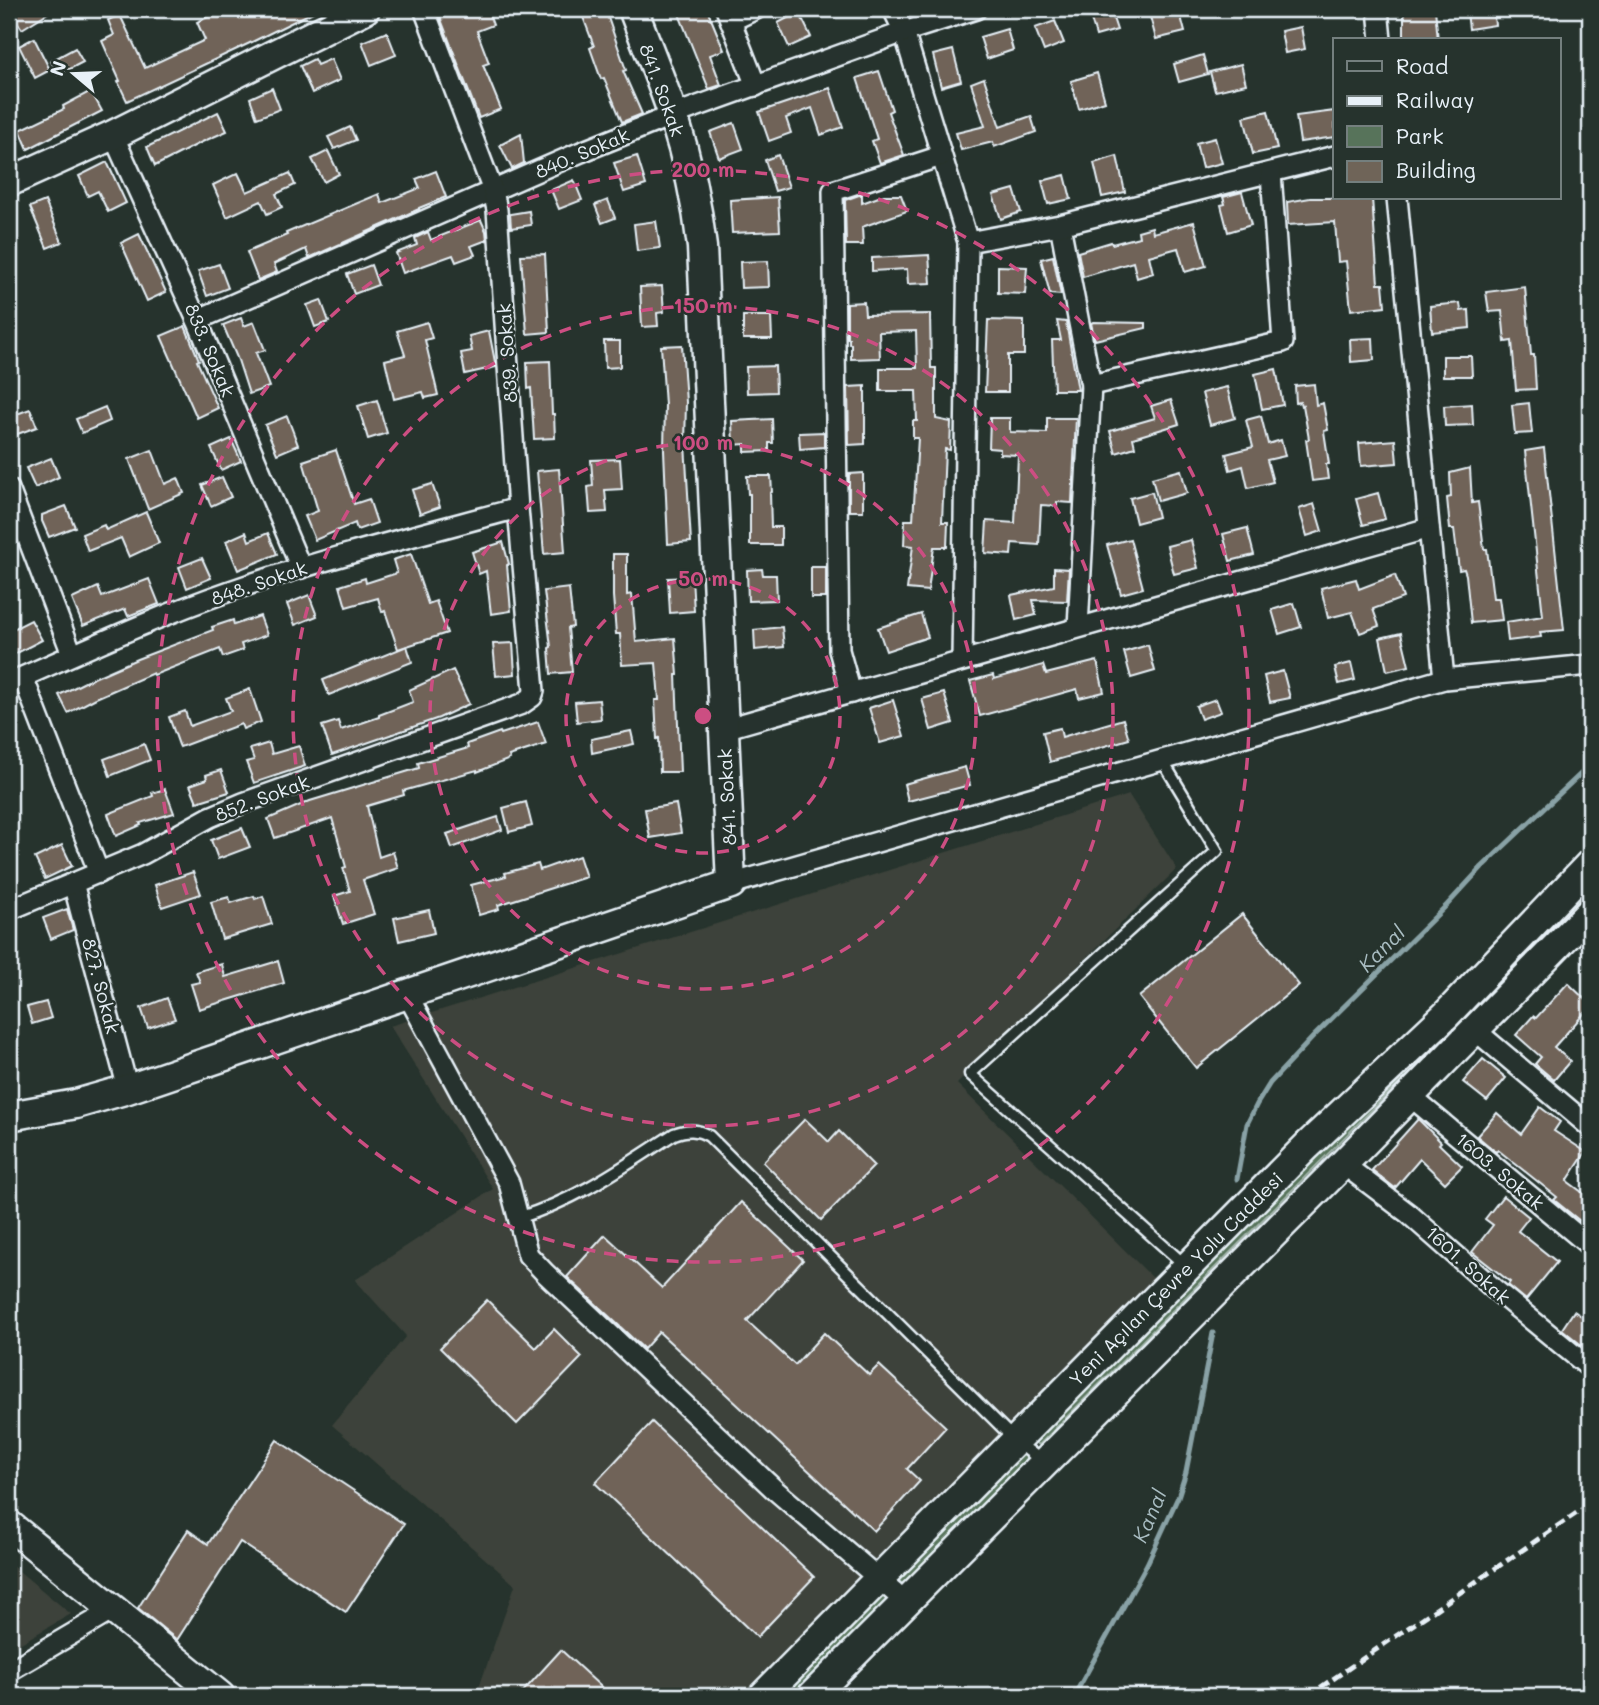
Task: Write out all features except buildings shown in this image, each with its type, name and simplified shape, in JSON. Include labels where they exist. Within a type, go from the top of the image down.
[{"type":"street","points":[[9,182],[113,135],[365,9]]},
{"type":"street","name":"839. Sokak","points":[[424,9],[493,191],[499,226],[518,508],[534,691],[522,704]]},
{"type":"street","name":"841. Sokak","points":[[632,9],[673,115],[689,170],[702,247],[731,884]]},
{"type":"street","points":[[756,9],[729,15],[756,86]]},
{"type":"street","points":[[893,9],[904,32],[968,242],[962,660]]},
{"type":"street","name":"840. Sokak","points":[[197,320],[581,152],[673,115],[976,9]]},
{"type":"street","points":[[1378,9],[1381,38]]},
{"type":"street","name":"833. Sokak","points":[[113,135],[197,320],[301,568]]},
{"type":"street","points":[[851,693],[839,650],[833,191],[941,156]]},
{"type":"street","points":[[968,242],[1060,225],[1333,157]]},
{"type":"street","points":[[1091,385],[1283,342],[1270,173]]},
{"type":"street","points":[[1397,200],[1444,679]]},
{"type":"street","points":[[1060,225],[1091,385],[1078,627]]},
{"type":"street","points":[[9,489],[72,654]]},
{"type":"street","name":"848. Sokak","points":[[16,680],[72,654],[230,591],[336,557],[518,508]]},
{"type":"street","points":[[724,729],[1429,528]]},
{"type":"street","points":[[9,1116],[76,1104],[128,1090],[731,884],[1444,679],[1590,665]]},
{"type":"street","points":[[16,680],[99,873]]},
{"type":"street","name":"852. Sokak","points":[[9,910],[143,854],[200,822],[243,803],[522,704]]},
{"type":"street","name":"Yeni Açılan Çevre Yolu Caddesi","points":[[763,1696],[1343,1111],[1446,1015],[1590,864]]},
{"type":"street","name":"827. Sokak","points":[[74,883],[128,1090]]},
{"type":"street","name":"Yeni Açılan Çevre Yolu Caddesi","points":[[812,1696],[1343,1164],[1590,912]]},
{"type":"street","points":[[407,994],[509,1183],[528,1255],[775,1490],[905,1602]]},
{"type":"street","points":[[1475,1030],[1590,1127]]},
{"type":"street","name":"1603. Sokak","points":[[1410,1096],[1590,1246]]},
{"type":"street","name":"1601. Sokak","points":[[1343,1164],[1409,1214],[1590,1368]]},
{"type":"street","points":[[9,1525],[220,1696]]},
{"type":"street","points":[[9,1671],[113,1610]]},
{"type":"lane","points":[[1161,760],[1217,851],[970,1074],[1187,1268]]},
{"type":"lane","points":[[518,1218],[580,1193],[674,1134],[688,1130],[702,1132],[1016,1441],[1044,1463]]},
{"type":"shaded area","points":[[1129,795],[1177,869],[957,1084],[1154,1279],[740,1696],[476,1696],[515,1585],[332,1425],[406,1336],[355,1280],[493,1189],[390,1026]]},
{"type":"shaded area","points":[[9,1563],[71,1614],[9,1650]]},
{"type":"green space","points":[[1590,876],[1590,890],[1039,1445],[1032,1439]]},
{"type":"green space","points":[[1020,1451],[1028,1459],[903,1585],[895,1577]]},
{"type":"green space","points":[[885,1594],[892,1602],[795,1696],[781,1696]]},
{"type":"waterway","name":"Kanal","points":[[1237,1179],[1247,1124],[1270,1083],[1482,867],[1590,765]]},
{"type":"waterway","name":"Kanal","points":[[1074,1696],[1147,1564],[1178,1497],[1186,1472],[1213,1333]]},
{"type":"railway","points":[[1308,1696],[1590,1504]]}]
